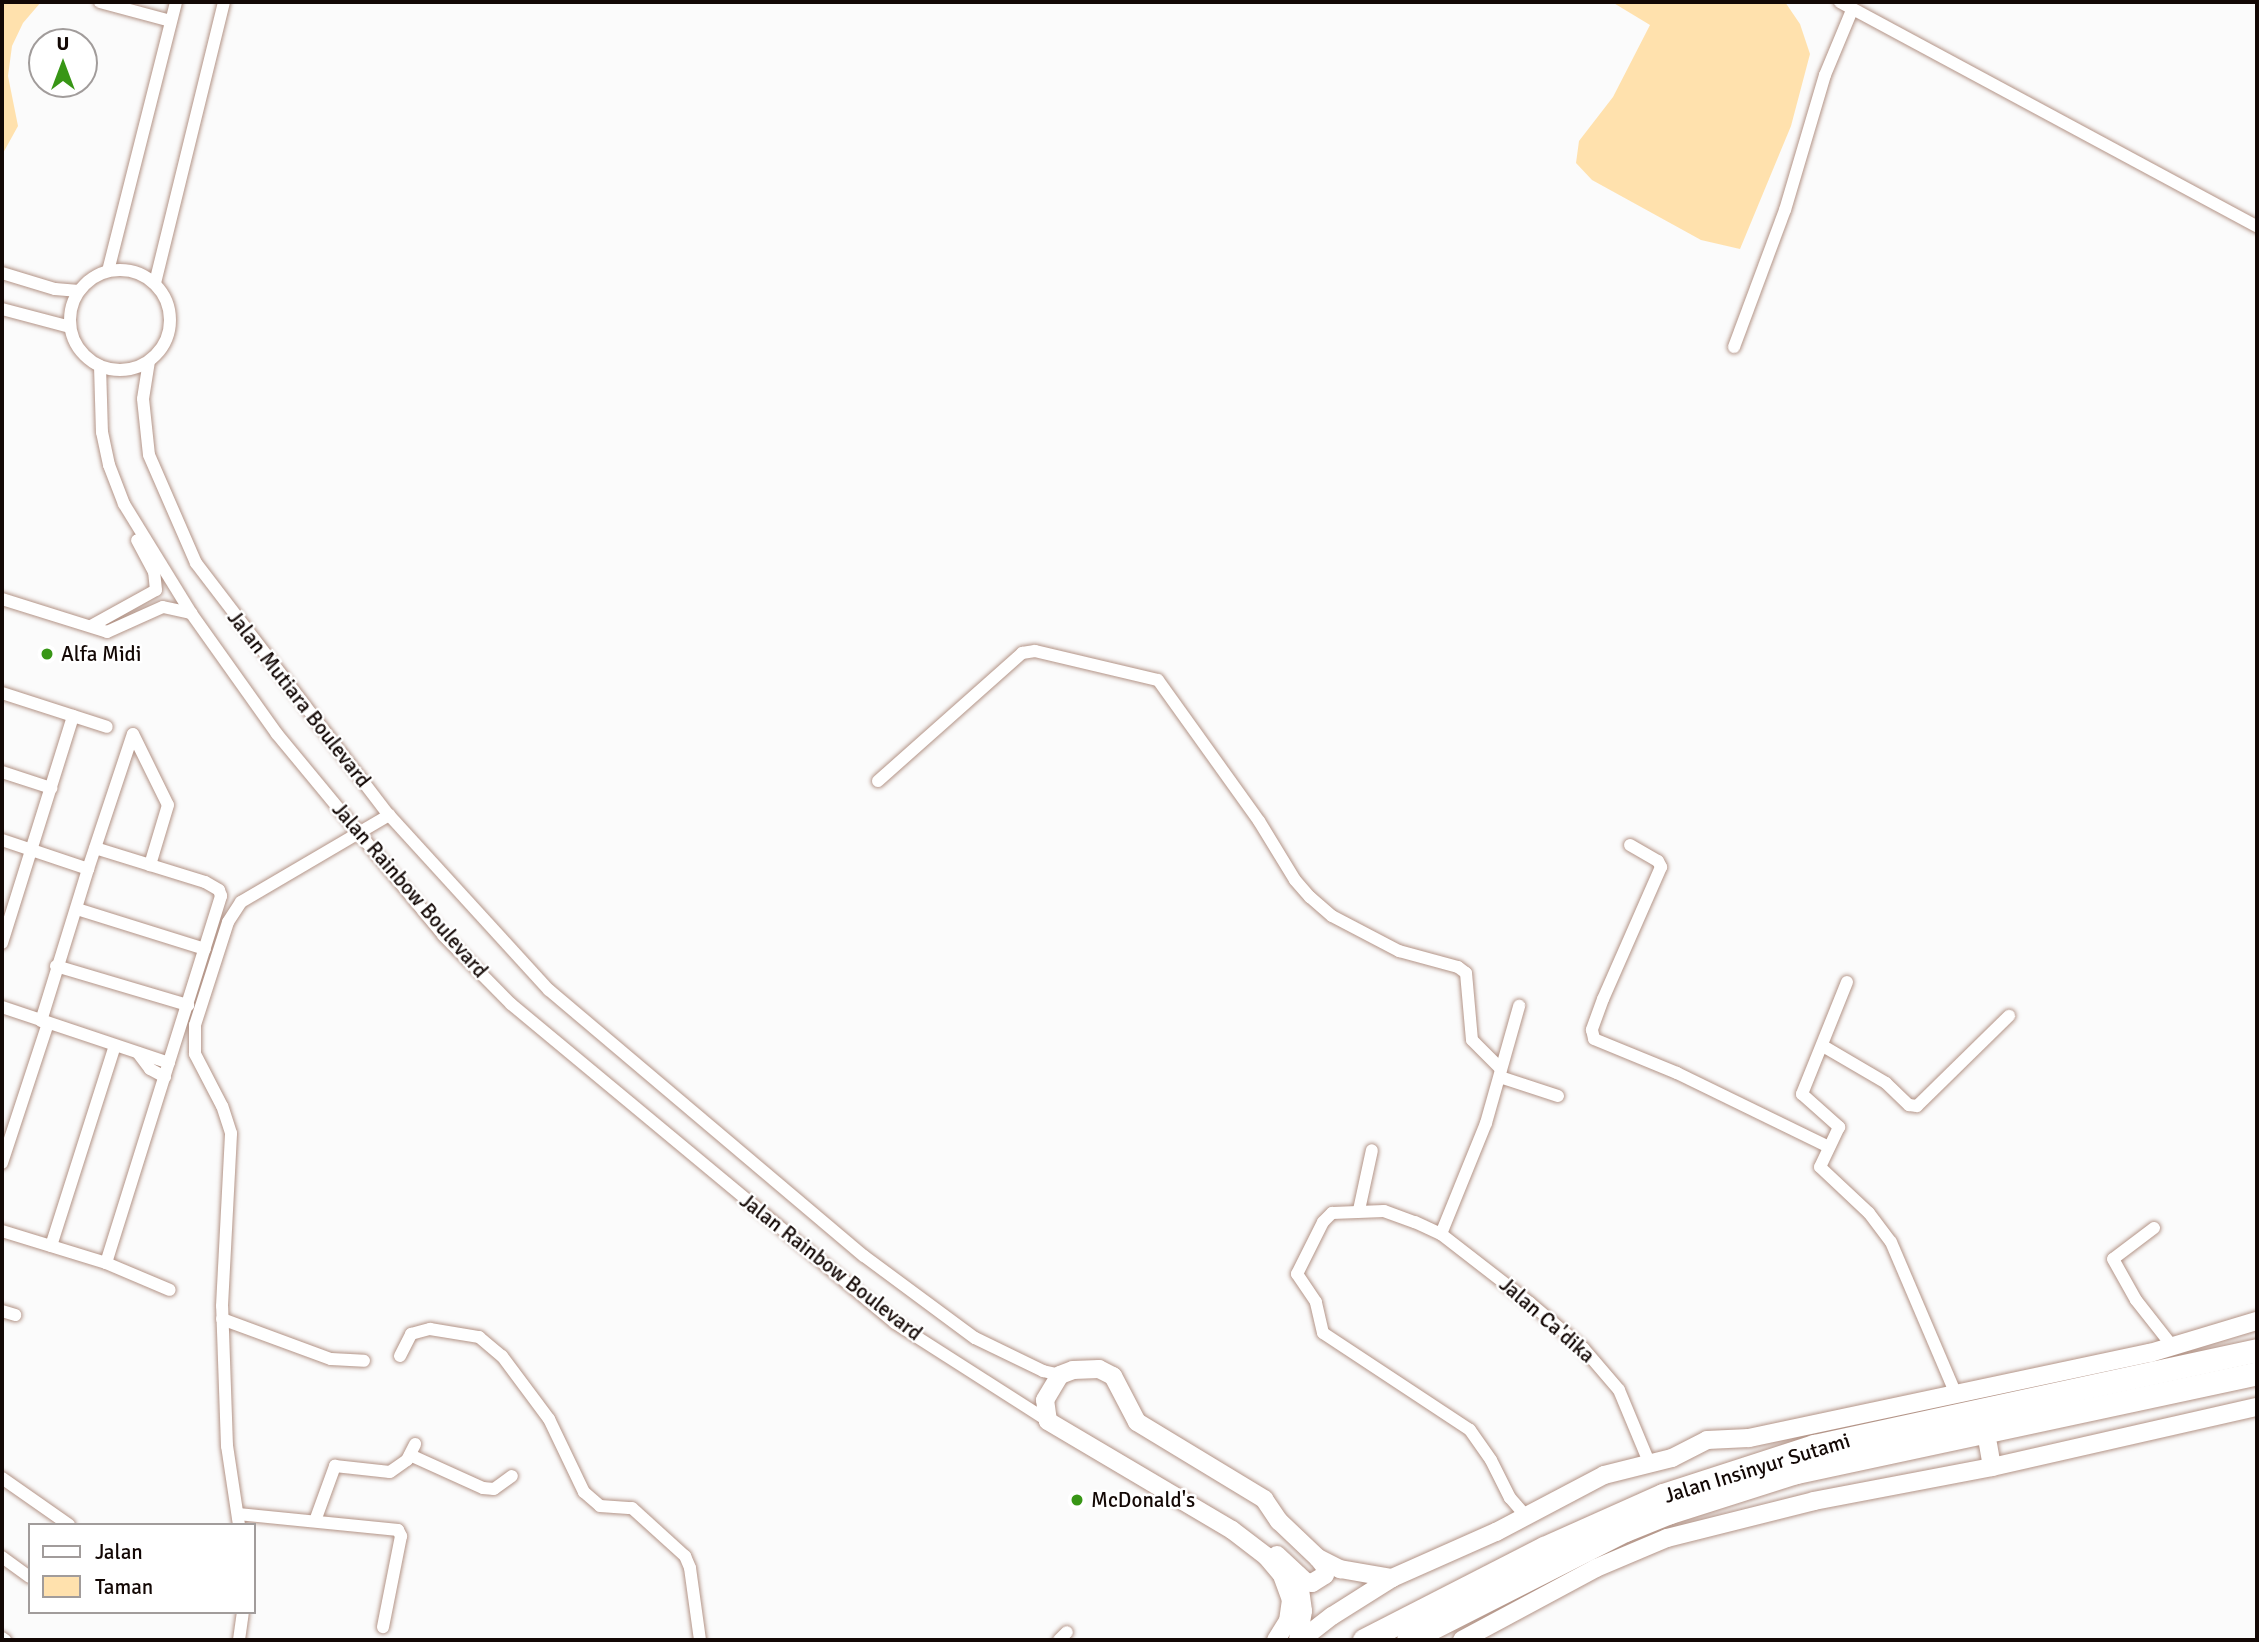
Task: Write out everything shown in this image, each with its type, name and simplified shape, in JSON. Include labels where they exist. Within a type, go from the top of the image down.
[{"type":"highway","name":"Jalan Insinyur Sutami","points":[[1364,1640],[1545,1548],[1663,1495],[1814,1446],[2257,1350]]},
{"type":"highway","name":"Jalan Insinyur Sutami","points":[[1408,1640],[1625,1530],[1670,1511],[1770,1480],[2257,1373]]},
{"type":"street","points":[[100,2],[171,21]]},
{"type":"street","points":[[108,271],[176,2]]},
{"type":"street","points":[[155,283],[224,2]]},
{"type":"street","points":[[1840,2],[1852,10],[1881,21],[2257,227]]},
{"type":"street","points":[[1734,347],[1785,210],[1827,69],[1852,10]]},
{"type":"street","points":[[108,271],[133,271],[155,283],[169,304],[170,330],[159,352],[149,361],[125,370],[100,366],[80,350],[70,327],[70,314],[79,291],[88,281],[108,271]]},
{"type":"street","points":[[2,273],[55,289],[79,291]]},
{"type":"street","points":[[2,309],[70,327]]},
{"type":"street","name":"Jalan Mutiara Boulevard","points":[[149,361],[143,399],[149,455],[205,579],[389,815],[549,990]]},
{"type":"street","name":"Jalan Rainbow Boulevard","points":[[100,366],[102,432],[109,466],[124,505],[191,613],[278,734],[443,935],[511,1004],[895,1323],[1048,1421]]},
{"type":"street","points":[[92,626],[156,590],[154,572],[126,520],[124,505]]},
{"type":"street","points":[[2,599],[92,626],[100,631],[114,631],[163,607],[191,613]]},
{"type":"street","points":[[878,781],[1022,653],[1035,651],[1158,680],[1310,897],[1332,916],[1390,946],[1458,967],[1466,973],[1472,1040],[1500,1073],[1558,1096]]},
{"type":"street","points":[[2,693],[107,727]]},
{"type":"street","points":[[2,943],[6,915],[30,852],[73,716]]},
{"type":"street","points":[[2,1163],[45,1022],[56,966],[133,734],[168,805],[150,865]]},
{"type":"street","points":[[2,772],[51,789]]},
{"type":"street","points":[[383,1627],[400,1533],[395,1529],[315,1521],[239,1519],[226,1446],[222,1319],[230,1133],[222,1106],[195,1054],[195,1025],[228,922],[241,902],[389,815]]},
{"type":"street","points":[[2,840],[30,852],[88,869]]},
{"type":"street","points":[[1630,845],[1658,861],[1661,867],[1603,999],[1592,1030],[1594,1039],[1677,1073],[1829,1147]]},
{"type":"street","points":[[95,848],[205,882],[219,890],[221,896],[106,1263]]},
{"type":"street","points":[[76,909],[205,949]]},
{"type":"street","points":[[56,966],[188,1005]]},
{"type":"street","points":[[1847,982],[1802,1094],[1839,1127],[1820,1167],[1869,1213],[1891,1242],[1955,1392]]},
{"type":"street","name":"Jalan Rainbow Boulevard","points":[[549,990],[864,1256],[975,1338],[1043,1371],[1060,1375]]},
{"type":"street","points":[[1441,1234],[1486,1123],[1519,1006]]},
{"type":"street","points":[[2,1007],[169,1063]]},
{"type":"street","points":[[1823,1046],[1885,1083],[1909,1105],[1917,1106],[2009,1016]]},
{"type":"street","points":[[51,1246],[116,1046]]},
{"type":"street","points":[[138,1053],[150,1069],[165,1077]]},
{"type":"street","points":[[1372,1150],[1359,1210],[1332,1213],[1328,1216],[1298,1270],[1299,1280],[1316,1303],[1323,1334],[1469,1430],[1491,1460],[1510,1498],[1525,1515]]},
{"type":"street","name":"Jalan Ca'dika","points":[[1359,1210],[1395,1214],[1441,1234],[1530,1303],[1600,1366],[1619,1390],[1649,1462]]},
{"type":"street","points":[[2154,1228],[2114,1255],[2113,1262],[2136,1300],[2173,1347]]},
{"type":"street","points":[[2,1231],[106,1263],[170,1290]]},
{"type":"street","points":[[2,1311],[15,1315]]},
{"type":"street","points":[[222,1319],[331,1359],[364,1361]]},
{"type":"street","points":[[1300,1640],[1391,1578],[1496,1532],[1604,1475],[1672,1458],[1707,1440],[1749,1438],[1955,1392],[1977,1395],[2173,1347],[2257,1321]]},
{"type":"street","points":[[400,1356],[411,1334],[430,1329],[479,1337],[502,1356],[549,1419],[584,1492],[600,1506],[632,1508],[685,1556],[690,1568],[700,1640]]},
{"type":"street","points":[[1232,1530],[1253,1537],[1287,1563],[1306,1582],[1319,1581],[1325,1575],[1325,1567],[1318,1558],[1279,1521],[1264,1499],[1137,1422],[1113,1376],[1099,1369],[1073,1370],[1060,1375],[1045,1400],[1048,1421],[1232,1530],[1266,1556],[1282,1575],[1291,1600],[1288,1622],[1276,1640]]},
{"type":"street","points":[[1462,1640],[1596,1568],[1667,1538],[1814,1501],[1992,1468],[2257,1407]]},
{"type":"street","points":[[1987,1444],[1992,1468]]},
{"type":"street","points":[[315,1521],[335,1466],[390,1472],[400,1467],[413,1449],[483,1488],[494,1489],[512,1476]]},
{"type":"street","points":[[2,1478],[66,1523]]},
{"type":"street","points":[[2,1557],[28,1576]]},
{"type":"street","points":[[1318,1558],[1339,1569],[1391,1578]]},
{"type":"street","points":[[1298,1576],[1303,1611],[1300,1640]]},
{"type":"street","points":[[239,1640],[243,1614]]},
{"type":"green space","points":[[2,2],[41,2],[23,23],[12,46],[8,76],[18,126],[2,155]]},
{"type":"green space","points":[[1612,2],[1785,2],[1800,24],[1810,54],[1791,126],[1740,249],[1701,240],[1592,180],[1576,163],[1579,141],[1613,97],[1650,25]]},
{"type":"place","name":"Alfa Midi","points":[[47,654]]},
{"type":"place","name":"McDonald's","points":[[1077,1500]]}]
